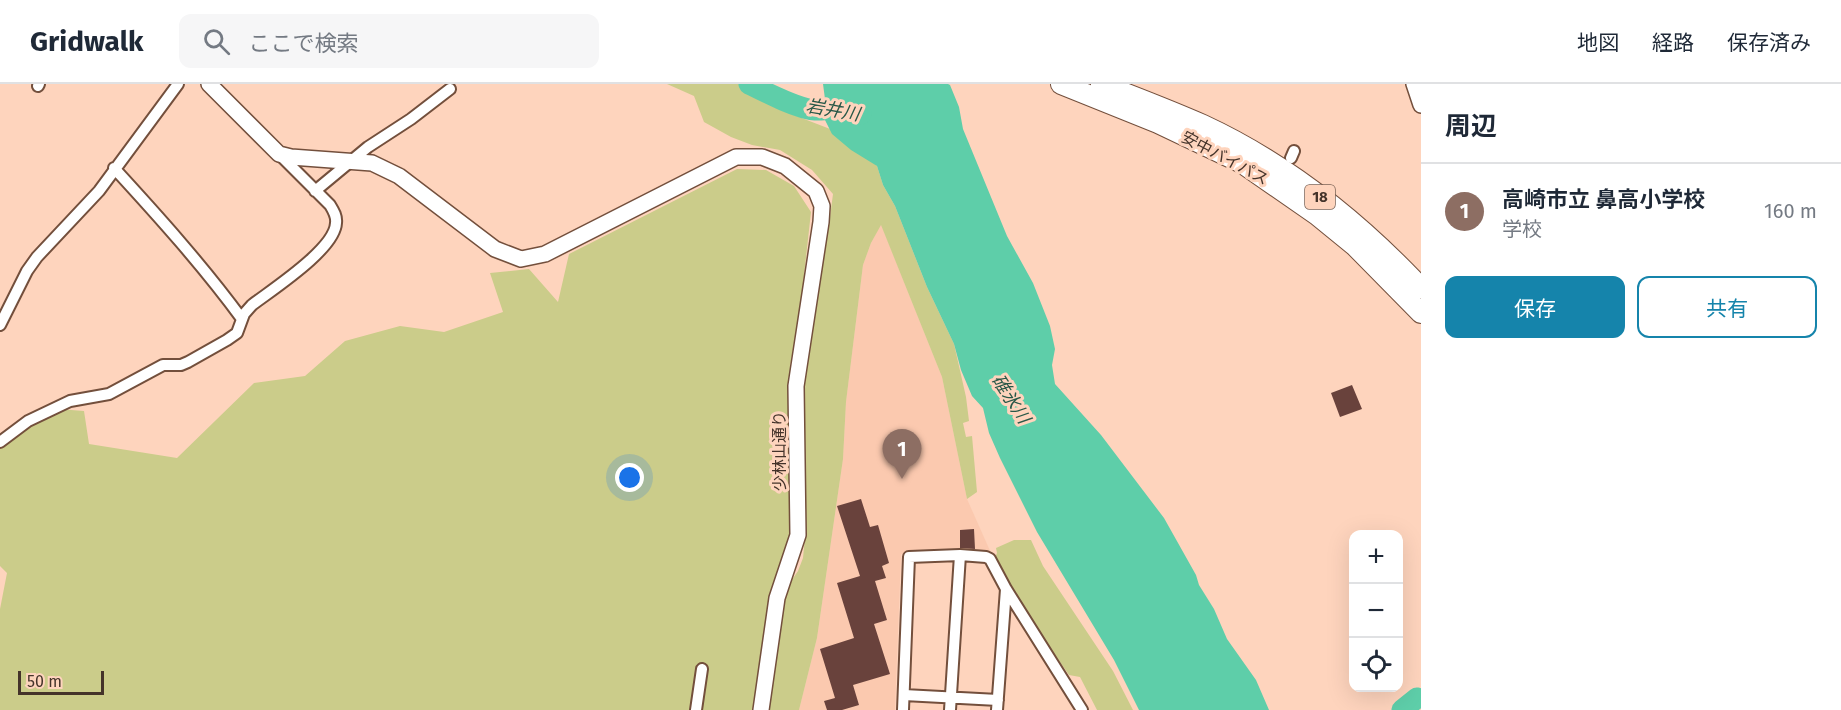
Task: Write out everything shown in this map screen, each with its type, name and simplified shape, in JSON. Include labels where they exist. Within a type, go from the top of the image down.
[{"type":"highway","name":"安中バイパス","points":[[1060,84],[1158,123],[1242,163],[1317,215],[1355,246],[1421,313]]},
{"type":"highway","name":"安中バイパス","points":[[1101,84],[1204,126],[1247,149],[1324,200],[1370,237],[1421,288]]},
{"type":"street","points":[[0,325],[37,257],[99,191],[178,84]]},
{"type":"street","points":[[0,442],[28,421],[70,400],[109,394],[163,365],[181,365],[227,340],[237,333],[244,314],[252,304],[326,246],[335,230],[336,219],[330,205],[208,84]]},
{"type":"street","points":[[1414,84],[1421,105]]},
{"type":"street","points":[[315,191],[381,137],[411,119],[450,89]]},
{"type":"street","points":[[279,153],[291,157],[351,162]]},
{"type":"street","name":"少林山通り","points":[[351,162],[372,163],[399,176],[495,249],[521,259],[545,254],[736,157],[762,157],[785,166],[816,191],[822,206],[821,222],[796,387],[798,535],[777,598],[761,710]]},
{"type":"street","points":[[114,168],[167,225],[216,283],[242,320]]},
{"type":"street","points":[[950,710],[960,555]]},
{"type":"street","points":[[903,710],[909,557],[960,555],[990,559],[1006,589],[1082,710]]},
{"type":"street","points":[[904,695],[951,698],[997,705],[1006,589]]},
{"type":"street","points":[[696,710],[702,669]]},
{"type":"shaded area","points":[[667,84],[740,84],[781,110],[843,134],[877,166],[927,287],[954,344],[966,397],[969,421],[963,423],[966,437],[972,436],[977,492],[967,499],[942,377],[881,225],[863,265],[846,402],[843,459],[817,638],[799,710],[766,710],[785,590],[798,571],[803,558],[805,537],[802,385],[810,316],[833,194],[812,170],[780,150],[752,145],[731,137],[704,122],[694,96]]},
{"type":"shaded area","points":[[737,169],[766,170],[794,186],[811,212],[800,312],[790,366],[791,532],[755,710],[0,710],[0,609],[7,573],[0,566],[0,449],[29,426],[58,409],[84,411],[89,444],[177,458],[254,383],[305,376],[345,341],[400,326],[444,332],[503,312],[490,273],[529,269],[558,302],[569,254]]},
{"type":"shaded area","points":[[881,224],[942,377],[967,499],[991,553],[901,554],[895,710],[799,710],[817,638],[843,459],[846,402],[863,265]]},
{"type":"shaded area","points":[[1014,540],[1031,540],[1043,566],[1113,671],[1133,710],[1097,710],[1080,677],[1069,675],[1023,609],[994,560],[997,553],[996,548]]},
{"type":"water","name":"碓氷川","points":[[823,84],[950,85],[959,107],[963,129],[1007,236],[1033,283],[1050,326],[1055,349],[1052,365],[1055,384],[1101,435],[1164,518],[1214,609],[1227,639],[1256,680],[1269,710],[1139,710],[1114,660],[1037,532],[1000,458],[989,433],[983,408],[972,396],[961,370],[954,344],[927,287],[877,166],[851,150],[832,134],[825,120],[838,117],[825,99]]},
{"type":"building","points":[[1352,385],[1362,409],[1340,417],[1331,393]]},
{"type":"building","points":[[861,499],[870,527],[878,525],[889,563],[882,566],[886,578],[875,581],[887,620],[874,624],[890,674],[853,685],[859,705],[842,710],[827,710],[824,701],[835,698],[820,649],[854,638],[837,583],[860,576],[837,506]]},
{"type":"building","points":[[974,529],[975,549],[960,548],[960,530]]},
{"type":"waterway","name":"岩井川","points":[[749,84],[800,107],[815,110],[843,109],[861,114]]},
{"type":"waterway","points":[[1402,710],[1417,698]]},
{"type":"place","name":"高崎市立 鼻高小学校","points":[[902,479]]}]
